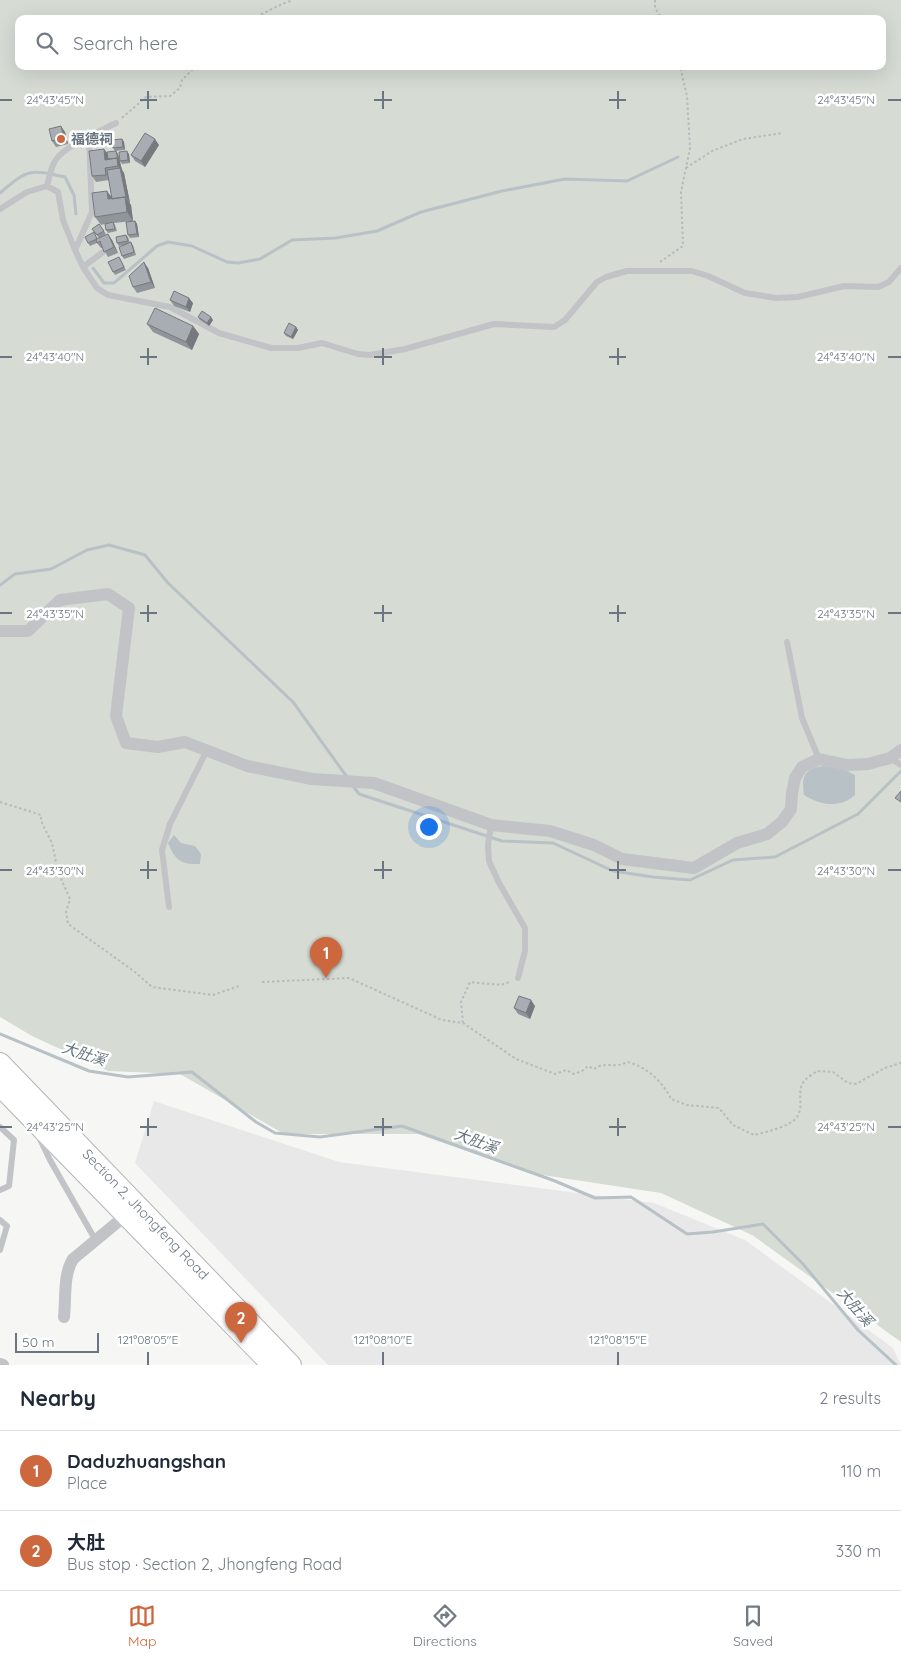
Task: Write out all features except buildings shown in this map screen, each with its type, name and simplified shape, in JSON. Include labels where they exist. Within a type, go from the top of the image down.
[{"type":"main road","name":"Section 2, Jhongfeng Road","points":[[0,1063],[131,1211]]},
{"type":"main road","name":"Section 2, Jhongfeng Road","points":[[1,1090],[131,1211],[283,1364]]},
{"type":"street","points":[[0,631],[28,631],[60,600],[108,594],[129,608],[116,716],[126,743],[158,747],[185,742],[247,766],[312,779],[374,783],[491,825],[550,831],[594,845],[622,859],[694,868],[736,843],[767,834],[782,822],[791,809],[792,793],[796,778],[802,767],[819,759],[847,765],[897,762],[901,750]]},
{"type":"street","points":[[64,1317],[69,1265],[73,1259],[131,1211]]},
{"type":"lane","points":[[47,186],[53,165],[60,154],[116,123]]},
{"type":"lane","points":[[75,250],[92,212],[89,137]]},
{"type":"lane","points":[[0,209],[26,192],[47,186],[58,192],[63,220],[83,267],[97,288],[108,295],[170,307],[219,334],[271,348],[298,348],[322,343],[358,354],[370,355],[405,349],[494,324],[554,327],[565,320],[597,282],[606,277],[627,271],[692,271],[746,293],[776,298],[798,298],[844,286],[878,288],[888,282],[901,268]]},
{"type":"lane","points":[[83,267],[103,252]]},
{"type":"lane","points":[[787,642],[802,718],[819,759]]},
{"type":"lane","points":[[169,907],[162,850],[170,824],[207,750]]},
{"type":"lane","points":[[491,825],[488,845],[489,860],[498,881],[525,928],[526,951],[518,978]]},
{"type":"lane","points":[[30,1116],[50,1160],[96,1241]]},
{"type":"lane","points":[[0,1127],[14,1140],[9,1186],[0,1190]]},
{"type":"lane","points":[[0,1220],[7,1226],[0,1250]]},
{"type":"path","points":[[260,15],[293,0]]},
{"type":"path","points":[[655,0],[655,8],[659,15]]},
{"type":"path","points":[[116,123],[146,97],[170,96],[180,88],[182,80],[192,70]]},
{"type":"path","points":[[654,264],[664,261],[683,246],[681,192],[690,148],[687,96],[681,70]]},
{"type":"path","points":[[686,168],[712,151],[743,139],[783,133]]},
{"type":"path","points":[[0,802],[41,815],[41,821],[52,843],[58,872],[70,899],[66,912],[68,924],[152,987],[213,995],[239,986]]},
{"type":"path","points":[[262,982],[349,978],[442,1020],[463,1023],[516,1059],[555,1074],[566,1070],[574,1074],[582,1072],[588,1066],[594,1069],[600,1065],[622,1065],[627,1062],[634,1064],[650,1073],[666,1089],[671,1099],[687,1105],[720,1108],[733,1125],[754,1135],[779,1128],[797,1118],[800,1108],[800,1088],[805,1080],[817,1071],[833,1072],[848,1083],[856,1084],[885,1068],[901,1063]]},
{"type":"path","points":[[463,1023],[462,1002],[470,982],[501,985],[518,978]]},
{"type":"shaded area","points":[[0,0],[901,0],[901,1342],[752,1235],[661,1193],[529,1173],[418,1134],[284,1134],[180,1074],[108,1071],[32,1036],[0,1017]]},
{"type":"shaded area","points":[[824,766],[841,768],[855,775],[855,795],[843,802],[830,804],[816,801],[804,795],[803,783],[806,774],[812,769]]},
{"type":"shaded area","points":[[174,835],[181,843],[195,846],[201,854],[200,864],[188,864],[173,854],[168,843]]},
{"type":"shaded area","points":[[154,1101],[339,1162],[654,1203],[745,1240],[893,1348],[901,1365],[328,1365],[135,1163]]},
{"type":"waterway","points":[[93,268],[104,283],[114,283],[157,246],[168,242],[192,246],[227,262],[238,263],[260,259],[292,240],[336,238],[377,231],[421,212],[502,191],[565,179],[627,181],[678,157]]},
{"type":"waterway","points":[[0,193],[17,179],[29,173],[36,172],[65,177],[74,195],[76,214]]},
{"type":"waterway","points":[[0,585],[15,574],[51,569],[87,550],[109,545],[145,555],[168,583],[293,702],[347,777]]},
{"type":"waterway","points":[[353,786],[359,794],[502,841],[553,843],[613,871],[690,880],[733,860],[775,857],[858,814],[901,771]]},
{"type":"waterway","name":"大肚溪","points":[[0,1034],[89,1071],[128,1077],[192,1072],[256,1122],[275,1133],[320,1137],[402,1126],[555,1181],[595,1198],[631,1197],[687,1234],[763,1224],[803,1264],[858,1330],[896,1365]]},
{"type":"place","name":"福德祠","points":[[61,139]]},
{"type":"place","name":"Daduzhuangshan","points":[[326,978]]},
{"type":"place","name":"大肚","points":[[241,1343]]}]
